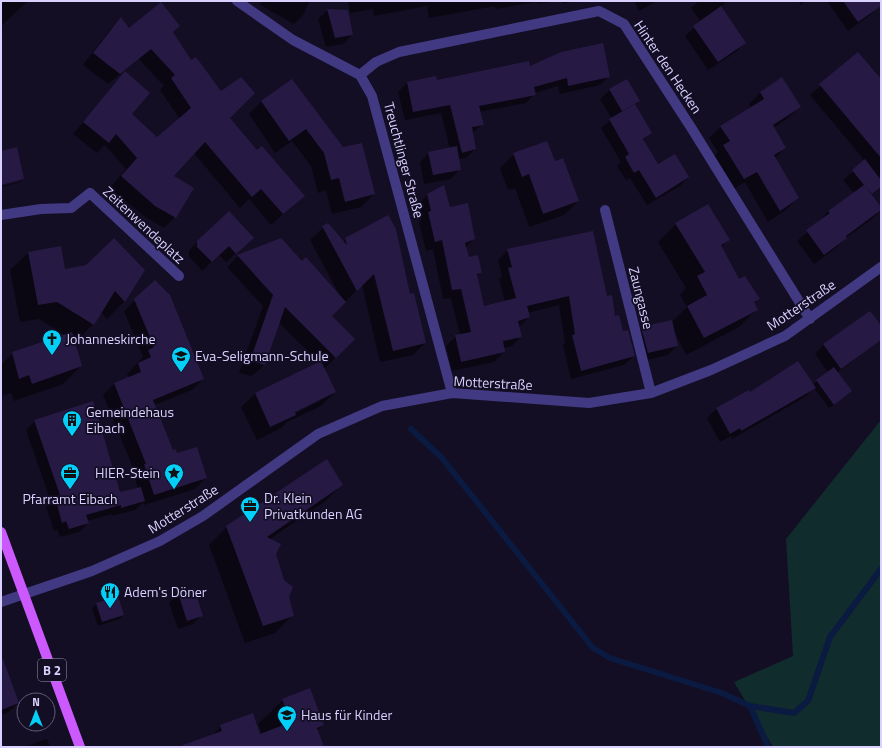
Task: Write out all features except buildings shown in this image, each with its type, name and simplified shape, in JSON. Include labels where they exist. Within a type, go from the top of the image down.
[{"type":"main road","name":"B 2","points":[[1,532],[22,593],[80,747]]},
{"type":"street","points":[[237,1],[294,40],[360,75]]},
{"type":"street","name":"Hinter den Hecken","points":[[360,75],[376,62],[399,52],[599,11],[624,24],[692,129],[810,319]]},
{"type":"street","name":"Treuchtlinger Straße","points":[[360,75],[372,96],[452,393]]},
{"type":"street","name":"Zeitenwendeplatz","points":[[1,215],[41,209],[71,208],[90,193],[179,276]]},
{"type":"street","name":"Zaungasse","points":[[605,210],[651,393]]},
{"type":"street","name":"Motterstraße","points":[[1,602],[22,593],[92,570],[160,542],[203,516],[318,434],[382,406],[452,393],[589,402],[651,393],[711,370],[785,336],[881,267]]},
{"type":"green space","points":[[881,420],[881,747],[773,747],[734,682],[793,656],[786,539]]},
{"type":"waterway","points":[[411,429],[442,458],[593,648],[610,658],[722,693],[750,706],[794,713],[808,701],[830,637],[881,569]]},
{"type":"waterway","points":[[750,706],[768,747]]},
{"type":"place","name":"Johanneskirche","points":[[52,356]]},
{"type":"place","name":"Eva-Seligmann-Schule","points":[[181,373]]},
{"type":"place","name":"Gemeindehaus Eibach","points":[[72,437]]},
{"type":"place","name":"Pfarramt Eibach","points":[[70,490]]},
{"type":"place","name":"HIER-Stein","points":[[174,490]]},
{"type":"place","name":"Dr. Klein Privatkunden AG","points":[[250,523]]},
{"type":"place","name":"Adem's Döner","points":[[110,609]]},
{"type":"place","name":"Haus für Kinder","points":[[287,732]]}]
